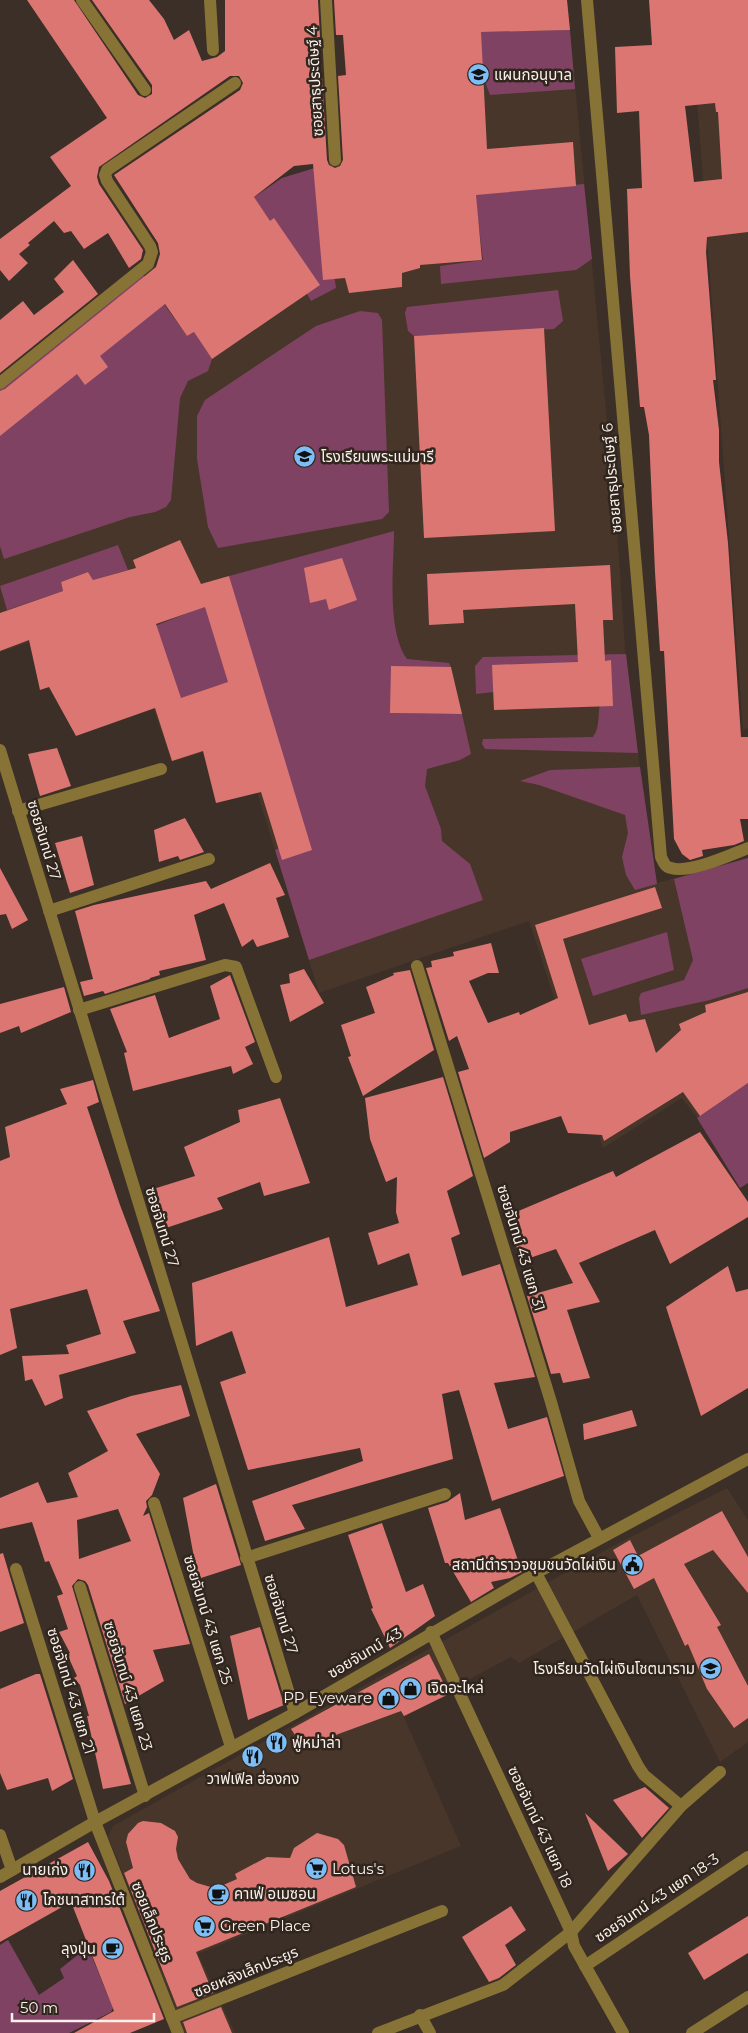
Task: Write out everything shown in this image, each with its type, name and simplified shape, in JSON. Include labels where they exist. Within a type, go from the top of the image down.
[{"type":"street","points":[[82,0],[145,90]]},
{"type":"street","points":[[210,0],[213,50]]},
{"type":"street","name":"ซอยสาธุประดิษฐ์ 4","points":[[326,0],[335,160]]},
{"type":"street","name":"ซอยสาธุประดิษฐ์ 6","points":[[587,0],[661,857],[666,866],[673,869],[690,868],[748,848]]},
{"type":"street","points":[[0,383],[148,264],[152,252],[150,246],[107,181],[105,175],[108,170],[235,83]]},
{"type":"street","name":"ซอยจันทน์ 27","points":[[0,750],[295,1713]]},
{"type":"street","points":[[18,811],[161,769]]},
{"type":"street","points":[[49,911],[209,859]]},
{"type":"street","points":[[79,1010],[225,965],[236,967],[276,1077]]},
{"type":"street","name":"ซอยจันทน์ 43 แยก 31","points":[[417,966],[551,1402],[579,1501],[599,1538]]},
{"type":"street","name":"ซอยจันทน์ 43","points":[[0,1877],[95,1822],[295,1713],[431,1632],[536,1573],[748,1459]]},
{"type":"street","points":[[246,1558],[445,1494]]},
{"type":"street","name":"ซอยจันทน์ 43 แยก 25","points":[[154,1503],[231,1747]]},
{"type":"street","name":"ซอยจันทน์ 43 แยก 21","points":[[16,1569],[95,1822]]},
{"type":"street","points":[[536,1573],[638,1766],[644,1775],[682,1806]]},
{"type":"street","name":"ซอยจันทน์ 43 แยก 23","points":[[80,1587],[145,1796]]},
{"type":"street","name":"ซอยจันทน์ 43 แยก 18","points":[[431,1632],[571,1932],[574,1946],[623,2033]]},
{"type":"street","points":[[378,2033],[420,2015],[503,1985],[571,1932],[682,1806],[720,1772]]},
{"type":"street","name":"ซอยเล็กประยูร","points":[[95,1822],[174,2028]]},
{"type":"street","points":[[0,1835],[12,1870]]},
{"type":"street","name":"ซอยจันทน์ 43 แยก 18-3","points":[[585,1966],[748,1857]]},
{"type":"street","name":"ซอยหลังเล็กประยูร","points":[[174,2028],[442,1911]]},
{"type":"street","points":[[692,2033],[748,1997]]},
{"type":"street","points":[[420,2015],[430,2033]]},
{"type":"shaded area","name":"โรงเรียนพระแม่มารี","points":[[377,0],[567,0],[617,528],[627,678],[657,883],[748,858],[748,1083],[697,1118],[682,1098],[603,1148],[529,921],[319,993],[241,740],[172,762],[120,612],[0,652],[0,387],[130,283],[282,178],[347,158]]},
{"type":"shaded area","points":[[748,0],[748,728],[743,730],[696,85]]},
{"type":"shaded area","points":[[570,30],[575,89],[490,95],[475,55],[422,33]]},
{"type":"shaded area","points":[[318,167],[336,288],[311,301],[253,198],[282,178]]},
{"type":"shaded area","points":[[584,184],[592,259],[576,270],[441,284],[440,266],[483,260],[475,194]]},
{"type":"shaded area","points":[[143,275],[187,336],[194,332],[212,359],[208,371],[188,381],[180,398],[171,500],[166,507],[155,512],[130,517],[4,559],[0,546],[0,387]]},
{"type":"shaded area","points":[[558,290],[563,321],[554,329],[414,336],[408,331],[405,313],[407,307]]},
{"type":"shaded area","points":[[360,311],[378,313],[382,320],[389,512],[382,519],[218,548],[208,527],[197,459],[197,416],[205,400],[316,326]]},
{"type":"shaded area","points":[[394,531],[393,597],[396,631],[400,646],[407,659],[449,663],[451,667],[390,713],[462,714],[471,754],[460,760],[427,769],[425,786],[441,829],[442,841],[470,864],[483,900],[309,960],[275,850],[302,840],[229,576]]},
{"type":"shaded area","points":[[118,545],[128,570],[93,580],[88,572],[61,582],[63,591],[7,610],[0,586]]},
{"type":"shaded area","points":[[210,604],[252,737],[184,748],[150,628]]},
{"type":"shaded area","points":[[626,654],[638,753],[485,749],[482,744],[483,739],[593,737],[598,724],[601,699],[594,694],[493,692],[476,694],[475,666],[483,657]]},
{"type":"shaded area","points":[[640,767],[657,884],[635,890],[626,875],[622,857],[628,833],[625,815],[539,785],[520,781],[550,770]]},
{"type":"shaded area","points":[[748,858],[748,988],[710,1000],[641,1015],[639,998],[641,993],[684,980],[693,960],[674,879]]},
{"type":"shaded area","points":[[667,932],[674,970],[593,996],[581,959]]},
{"type":"shaded area","points":[[748,1083],[748,1183],[740,1188],[697,1118]]},
{"type":"shaded area","points":[[727,1488],[748,1520],[748,1742],[720,1762],[637,1595],[519,1663],[511,1657],[468,1680],[449,1694],[404,1717],[461,1846],[198,1954],[235,2033],[184,2033],[159,1971],[162,1968],[108,1837],[113,1826],[611,1547]]},
{"type":"shaded area","points":[[8,1940],[39,1995],[64,1978],[60,1969],[88,1947],[113,2008],[111,2012],[69,2033],[0,2033],[0,1945]]},
{"type":"building","points":[[27,0],[74,0],[138,95],[145,98],[152,94],[152,85],[92,0],[149,0],[164,19],[174,40],[189,30],[202,61],[217,57],[225,51],[225,0],[318,0],[320,37],[307,38],[312,78],[322,77],[327,160],[329,165],[335,168],[340,166],[343,160],[338,76],[346,75],[343,35],[336,35],[334,0],[567,0],[570,30],[481,32],[487,149],[573,142],[576,186],[476,195],[482,260],[420,265],[420,268],[402,273],[402,287],[349,293],[345,278],[323,280],[313,164],[294,166],[254,197],[270,221],[274,218],[320,285],[212,359],[194,332],[187,336],[165,304],[100,356],[108,367],[85,385],[77,374],[0,436],[0,391],[5,389],[156,267],[160,254],[158,243],[114,175],[240,90],[243,83],[239,76],[230,76],[99,167],[97,177],[99,184],[143,250],[141,259],[129,268],[108,233],[84,249],[71,231],[64,233],[54,221],[28,243],[30,245],[19,254],[28,263],[9,281],[0,270],[0,239],[71,186],[50,157],[107,118]]},
{"type":"building","points":[[649,0],[748,0],[748,232],[707,237],[706,252],[716,380],[713,380],[719,430],[719,462],[728,543],[741,737],[748,737],[748,819],[740,819],[744,841],[734,845],[702,850],[703,856],[690,860],[682,854],[674,839],[664,651],[660,651],[655,572],[649,435],[644,407],[640,407],[630,276],[627,189],[642,188],[639,111],[617,113],[615,47],[652,45]],"holes":[[[715,103],[716,112],[718,112],[722,179],[694,182],[685,106]]]},
{"type":"building","points":[[73,260],[98,294],[0,373],[0,320],[23,301],[34,315],[64,292],[54,279]]},
{"type":"building","points":[[544,328],[555,531],[424,538],[414,336]]},
{"type":"building","points":[[180,540],[201,584],[229,576],[312,850],[282,860],[261,792],[216,803],[203,751],[172,761],[155,708],[76,736],[49,687],[40,690],[29,640],[0,651],[0,613],[63,591],[61,582],[88,572],[93,580],[136,568],[133,560]],"holes":[[[205,607],[228,682],[181,698],[156,624]]]},
{"type":"building","points":[[342,558],[357,600],[329,610],[326,599],[310,603],[304,568]]},
{"type":"building","points":[[610,565],[613,620],[603,620],[605,661],[611,660],[613,706],[494,710],[492,665],[578,662],[575,604],[463,610],[464,623],[429,625],[427,574]]},
{"type":"building","points":[[391,666],[451,667],[462,714],[390,713]]},
{"type":"building","points":[[57,748],[71,786],[40,796],[28,754]]},
{"type":"building","points":[[185,818],[204,852],[180,860],[178,856],[159,862],[154,830]]},
{"type":"building","points":[[82,836],[94,885],[70,893],[55,843]]},
{"type":"building","points":[[270,863],[285,895],[276,898],[289,937],[257,947],[253,939],[242,947],[224,903],[194,915],[206,960],[159,971],[160,975],[105,994],[103,991],[84,996],[80,982],[93,979],[75,911],[94,905],[206,881],[211,889]]},
{"type":"building","points":[[0,868],[28,920],[12,929],[6,914],[0,915]]},
{"type":"building","points":[[655,887],[662,908],[563,939],[589,1025],[626,1014],[629,1022],[645,1019],[656,1053],[681,1030],[679,1024],[706,1012],[705,1005],[748,992],[748,1083],[700,1116],[683,1092],[604,1141],[602,1135],[568,1133],[561,1116],[510,1132],[510,1142],[484,1158],[458,1072],[469,1069],[457,1036],[449,1041],[426,968],[432,967],[431,961],[454,956],[453,952],[491,943],[499,973],[488,973],[469,981],[488,1023],[519,1012],[520,1015],[558,998],[535,925]]},
{"type":"building","points":[[304,969],[324,1003],[290,1022],[280,985],[290,983],[289,974]]},
{"type":"building","points":[[410,970],[434,1050],[363,1096],[348,1057],[351,1056],[341,1025],[375,1013],[366,987],[394,975],[393,973]]},
{"type":"building","points":[[230,975],[255,1042],[245,1047],[253,1064],[233,1074],[231,1066],[133,1091],[124,1053],[127,1052],[110,1009],[155,995],[169,1038],[220,1019],[210,986]]},
{"type":"building","points":[[64,987],[71,1012],[21,1033],[19,1026],[0,1033],[0,1004]]},
{"type":"building","points":[[443,1077],[473,1176],[447,1191],[460,1234],[451,1238],[462,1276],[500,1264],[535,1377],[494,1383],[508,1429],[547,1417],[564,1476],[492,1501],[459,1390],[442,1394],[453,1459],[292,1505],[305,1529],[265,1541],[252,1501],[363,1461],[360,1448],[248,1470],[220,1382],[246,1373],[232,1331],[196,1346],[192,1283],[329,1237],[346,1307],[418,1285],[409,1253],[378,1265],[368,1233],[399,1223],[396,1212],[397,1177],[386,1182],[370,1139],[365,1098]]},
{"type":"building","points":[[93,1080],[99,1102],[87,1107],[120,1205],[160,1311],[123,1321],[136,1353],[59,1375],[63,1398],[45,1406],[32,1379],[25,1381],[22,1356],[69,1354],[66,1345],[101,1334],[87,1289],[10,1309],[17,1348],[0,1355],[0,1161],[10,1157],[5,1127],[67,1104],[60,1089]]},
{"type":"building","points":[[280,1098],[310,1183],[264,1196],[260,1182],[217,1198],[223,1209],[163,1229],[150,1190],[195,1176],[184,1147],[240,1122],[238,1110]]},
{"type":"building","points":[[700,1132],[748,1202],[748,1217],[670,1264],[655,1230],[579,1263],[600,1302],[567,1310],[590,1378],[563,1383],[560,1373],[551,1374],[527,1296],[573,1283],[556,1249],[521,1261],[509,1224],[511,1223],[509,1215],[613,1171],[616,1177]]},
{"type":"building","points":[[728,1266],[736,1292],[748,1289],[748,1388],[701,1416],[666,1307]]},
{"type":"building","points":[[181,1385],[190,1416],[136,1434],[160,1474],[152,1495],[146,1501],[147,1507],[143,1516],[149,1513],[190,1644],[153,1650],[164,1681],[125,1704],[88,1585],[85,1581],[78,1579],[72,1586],[131,1784],[103,1789],[87,1716],[89,1716],[80,1685],[74,1678],[77,1676],[67,1654],[70,1653],[59,1632],[68,1629],[57,1596],[63,1594],[49,1561],[45,1562],[32,1522],[0,1529],[0,1498],[38,1482],[47,1503],[78,1497],[68,1473],[108,1451],[87,1411],[131,1396]],"holes":[[[118,1509],[131,1541],[79,1559],[77,1520]]]},
{"type":"building","points":[[632,1410],[637,1426],[584,1440],[583,1424]]},
{"type":"building","points":[[216,1484],[241,1565],[198,1579],[183,1498]]},
{"type":"building","points":[[460,1493],[465,1520],[500,1508],[522,1572],[510,1578],[491,1582],[494,1588],[471,1602],[448,1563],[445,1563],[428,1508],[447,1502]]},
{"type":"building","points":[[722,1511],[748,1557],[748,1593],[713,1550],[684,1564],[721,1625],[717,1627],[748,1686],[748,1718],[734,1728],[707,1689],[688,1644],[685,1646],[654,1578],[634,1589],[613,1550],[630,1540],[638,1556]]},
{"type":"building","points":[[382,1523],[406,1592],[423,1584],[435,1616],[390,1648],[371,1609],[373,1608],[348,1535]]},
{"type":"building","points":[[3,1553],[24,1623],[0,1632],[0,1554]]},
{"type":"building","points":[[260,1627],[284,1705],[248,1720],[230,1636]]},
{"type":"building","points":[[429,1654],[449,1694],[404,1716],[401,1711],[303,1747],[291,1729]]},
{"type":"building","points":[[40,1674],[73,1779],[52,1791],[48,1778],[7,1790],[0,1773],[0,1689]]},
{"type":"building","points":[[645,1787],[669,1808],[642,1838],[613,1800]]},
{"type":"building","points":[[585,1813],[628,1854],[608,1871]]},
{"type":"building","name":"Green Place","points":[[143,1821],[161,1823],[175,1831],[178,1837],[176,1849],[178,1859],[190,1879],[197,1883],[214,1888],[237,1879],[235,1874],[267,1857],[290,1858],[294,1848],[317,1833],[338,1839],[344,1845],[356,1887],[196,1952],[213,1993],[177,2007],[124,1873],[133,1868],[126,1842],[128,1834],[138,1823]]},
{"type":"building","points":[[88,1842],[109,1881],[164,2019],[130,2033],[74,2033],[114,2011],[71,1902],[0,1942],[0,1891]]},
{"type":"building","points":[[511,1906],[526,1930],[505,1945],[516,1965],[499,1978],[489,1982],[462,1937]]},
{"type":"building","points":[[748,1916],[748,1953],[704,1980],[688,1953]]},
{"type":"building","points":[[221,2007],[232,2033],[187,2033],[183,2022]]},
{"type":"place","name":"แผนกอนุบาล","points":[[478,75]]},
{"type":"place","name":"โรงเรียนพระแม่มารี","points":[[305,457]]},
{"type":"place","name":"สถานีตำราวจชุมชนวัดไผ่เงิน","points":[[632,1565]]},
{"type":"place","name":"โรงเรียนวัดไผ่เงินโชตนาราม","points":[[711,1669]]},
{"type":"place","name":"เจิดอะไหล่","points":[[411,1688]]},
{"type":"place","name":"PP Eyeware","points":[[388,1698]]},
{"type":"place","name":"ฟู่หม่าล่า","points":[[276,1743]]},
{"type":"place","name":"วาฟเฟิล ฮ่องกง","points":[[253,1756]]},
{"type":"place","name":"Lotus's","points":[[316,1869]]},
{"type":"place","name":"นายเก่ง","points":[[84,1870]]},
{"type":"place","name":"คาเฟ่ อเมซอน","points":[[218,1894]]},
{"type":"place","name":"โภชนาสาทรใต้","points":[[27,1900]]},
{"type":"place","name":"Green Place","points":[[204,1926]]},
{"type":"place","name":"ลุงปุ่น","points":[[112,1949]]}]
